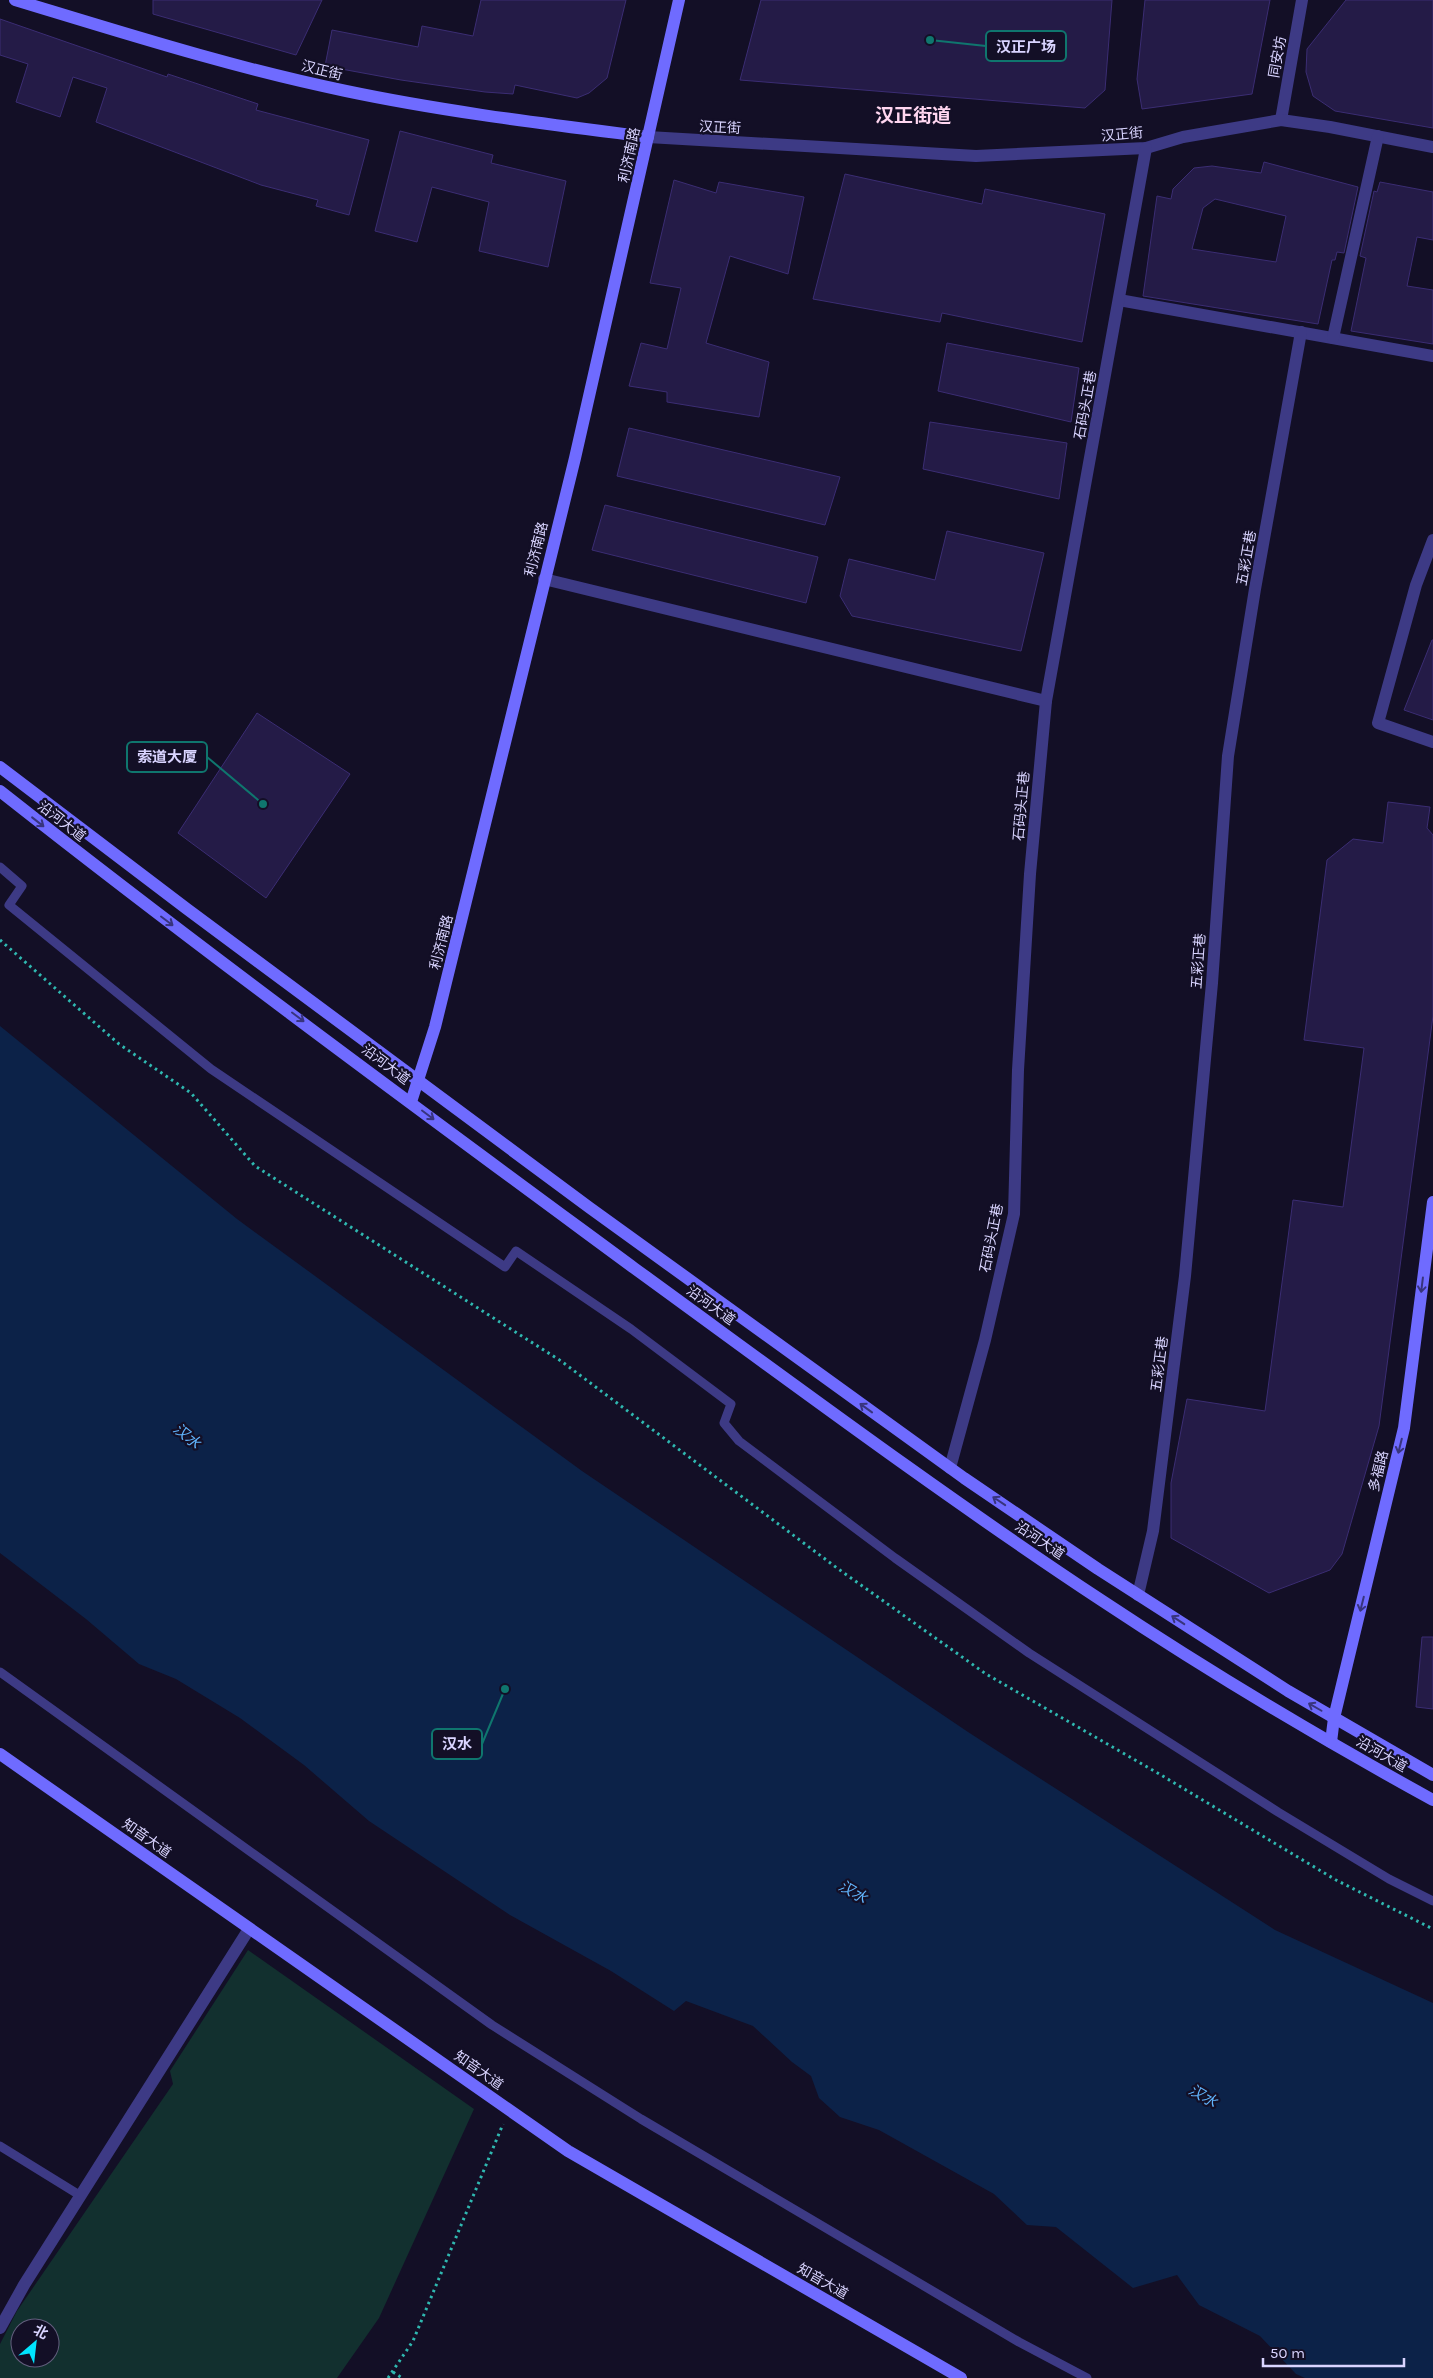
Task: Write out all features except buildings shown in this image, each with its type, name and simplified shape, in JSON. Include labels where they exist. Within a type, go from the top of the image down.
[{"type":"main road","name":"汉正街","points":[[15,0],[191,52],[346,91],[479,115],[648,138]]},
{"type":"main road","name":"利济南路","points":[[411,1102],[438,1017],[577,449],[679,0]]},
{"type":"main road","name":"沿河大道","points":[[0,767],[187,909],[703,1291],[950,1468],[1138,1595],[1279,1686],[1433,1775]]},
{"type":"main road","name":"沿河大道","points":[[0,792],[157,913],[411,1102],[700,1316],[949,1496],[1104,1602],[1331,1742],[1433,1800]]},
{"type":"main road","name":"多福路","points":[[1331,1742],[1334,1718],[1404,1428],[1433,1202]]},
{"type":"main road","name":"知音大道","points":[[0,1754],[568,2151],[961,2378]]},
{"type":"street","name":"同安坊","points":[[1281,120],[1302,0]]},
{"type":"street","name":"汉正街","points":[[648,138],[976,156],[1146,148],[1183,137],[1281,120],[1433,147]]},
{"type":"street","points":[[1333,338],[1378,136]]},
{"type":"street","name":"石码头正巷","points":[[950,1468],[985,1340],[1014,1214],[1018,1070],[1029,884],[1046,701],[1146,148]]},
{"type":"street","points":[[1119,300],[1433,356]]},
{"type":"street","name":"五彩正巷","points":[[1138,1595],[1154,1531],[1185,1276],[1212,983],[1228,756],[1255,589],[1301,332]]},
{"type":"street","points":[[1433,540],[1416,585],[1378,723],[1433,742]]},
{"type":"street","points":[[544,579],[1046,701]]},
{"type":"street","points":[[0,2328],[249,1929]]},
{"type":"lane","points":[[0,868],[22,886],[9,905],[211,1069],[505,1266],[516,1251],[631,1329],[731,1404],[724,1423],[739,1441],[894,1558],[1029,1653],[1286,1817],[1389,1879],[1433,1901]]},
{"type":"lane","points":[[0,1672],[492,2025],[649,2124],[1010,2337],[1087,2378]]},
{"type":"lane","points":[[0,2146],[81,2196]]},
{"type":"path","points":[[0,940],[119,1044],[191,1093],[255,1166],[561,1361],[837,1568],[986,1674],[1156,1772],[1336,1880],[1433,1929]]},
{"type":"path","points":[[388,2378],[413,2341],[509,2110]]},
{"type":"path","points":[[393,2372],[402,2378]]},
{"type":"green space","points":[[248,1950],[474,2109],[379,2318],[337,2378],[0,2378],[0,2344],[10,2325],[10,2368],[60,2368],[60,2318],[13,2318],[173,2084],[170,2071]]},
{"type":"water","points":[[0,1026],[237,1219],[582,1471],[968,1732],[1275,1930],[1433,2003],[1433,2378],[1305,2378],[1296,2374],[1260,2336],[1199,2305],[1177,2275],[1133,2288],[1056,2227],[1027,2225],[994,2194],[879,2130],[840,2117],[819,2098],[811,2076],[792,2062],[753,2026],[686,2001],[674,2011],[611,1971],[510,1915],[369,1821],[304,1765],[240,1718],[176,1679],[139,1664],[86,1619],[0,1553]]},
{"type":"place","name":"汉正广场","points":[[930,40]]},
{"type":"place","name":"索道大厦","points":[[263,804]]},
{"type":"place","name":"汉水","points":[[505,1689]]},
{"type":"district","name":"汉正街道","points":[[913,115]]}]
